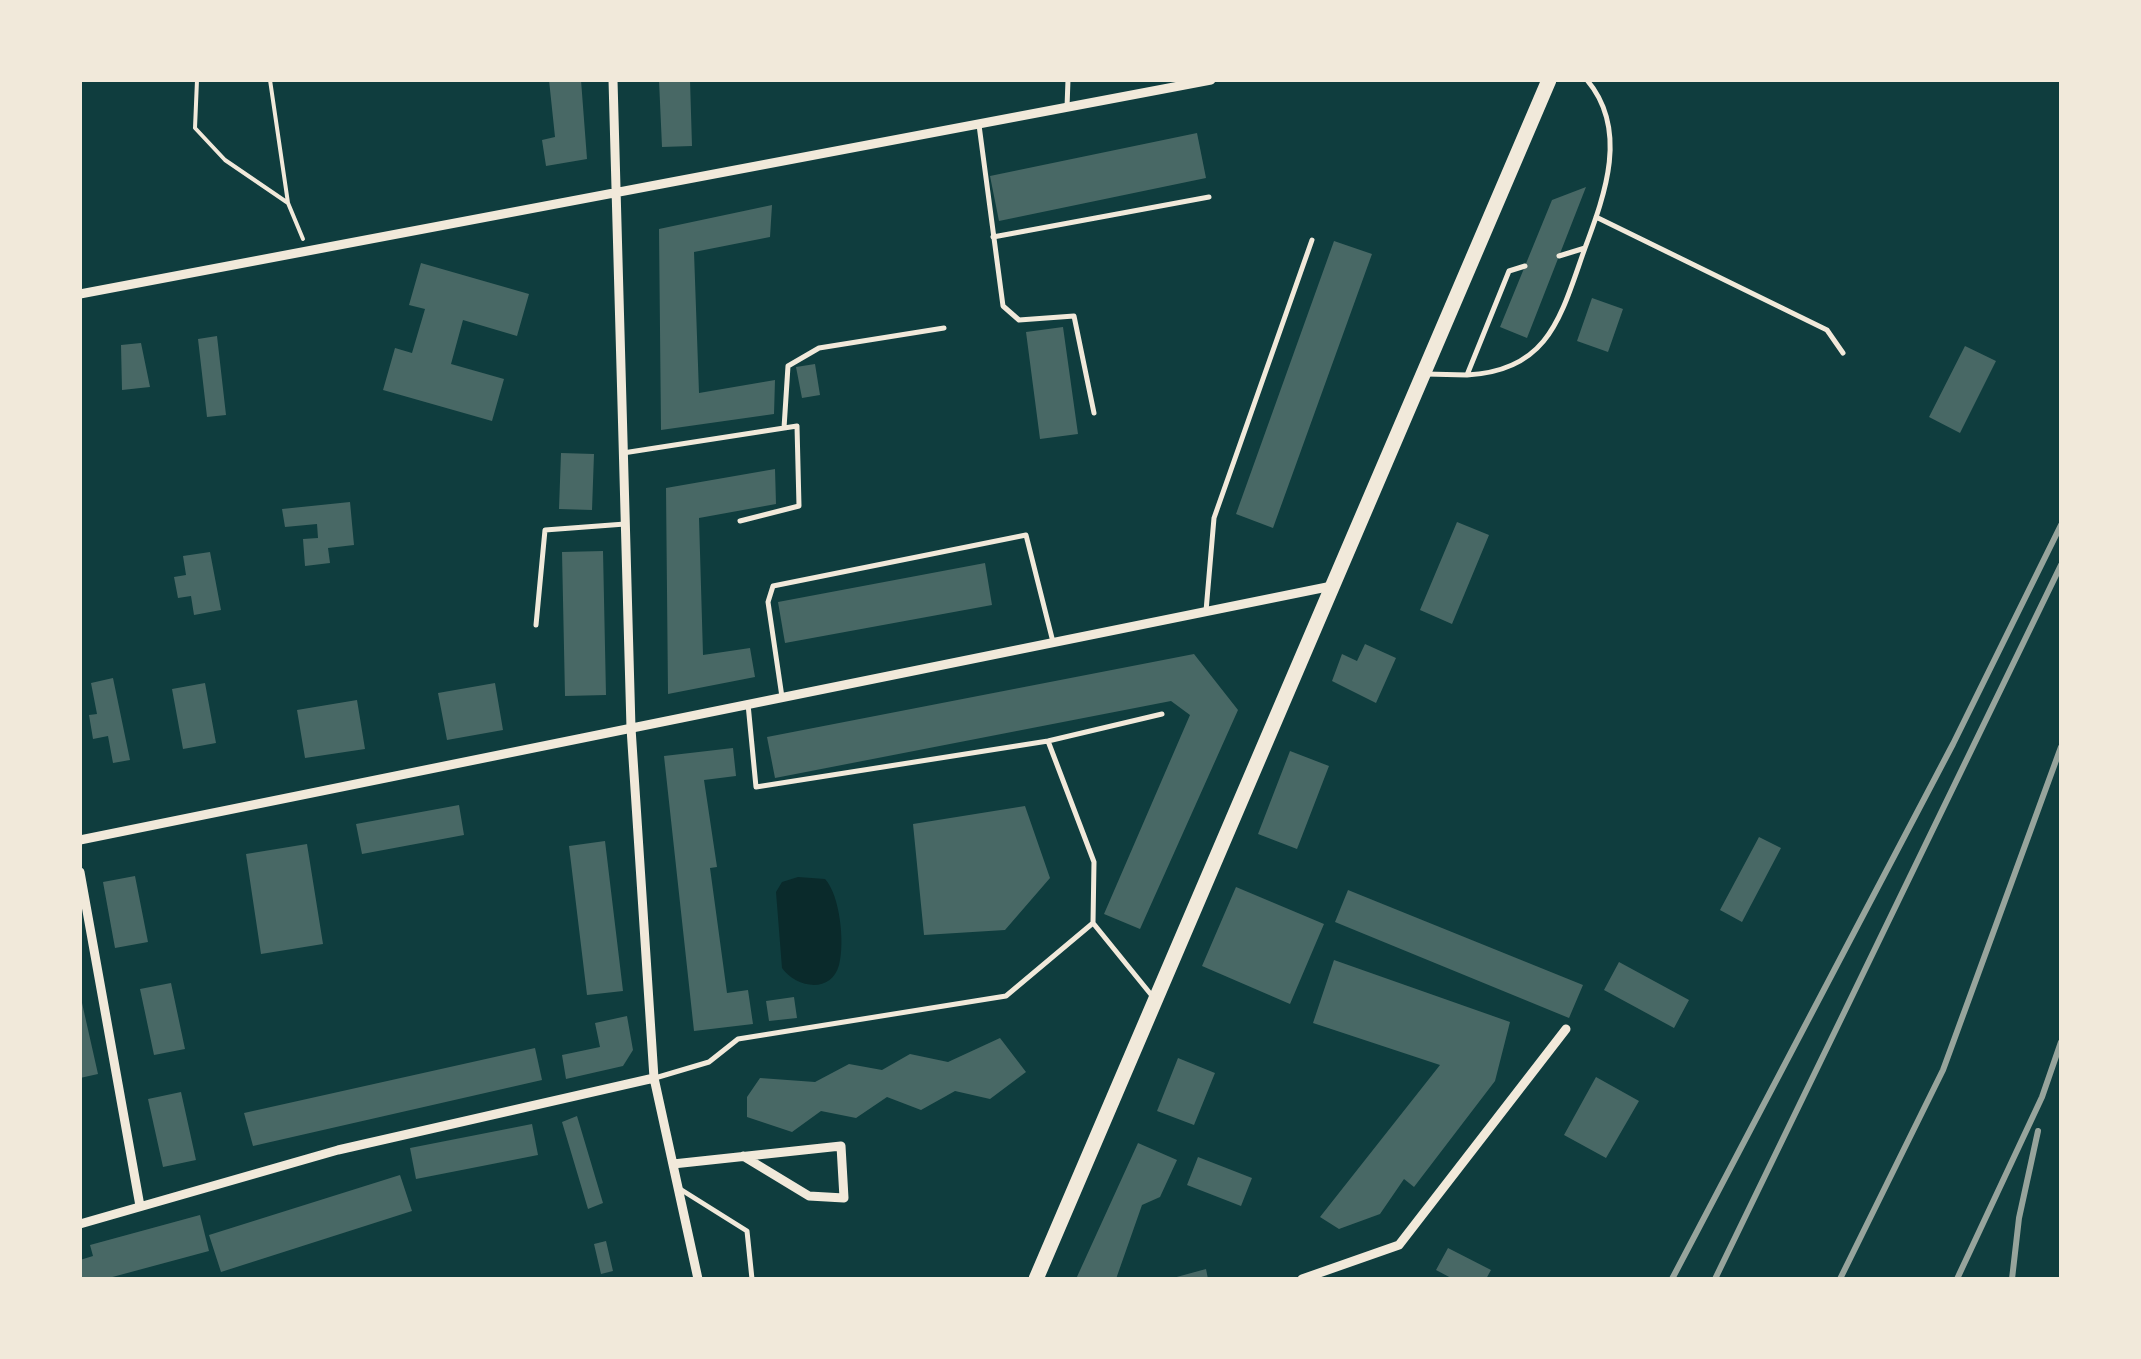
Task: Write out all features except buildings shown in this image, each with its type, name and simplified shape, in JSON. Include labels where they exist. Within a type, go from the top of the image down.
[{"type":"highway","points":[[1036,1279],[1549,80]]},
{"type":"street","points":[[613,80],[631,728],[654,1078],[698,1279]]},
{"type":"street","points":[[80,294],[616,196],[1211,80]]},
{"type":"street","points":[[80,840],[1333,585]]},
{"type":"street","points":[[80,872],[140,1206]]},
{"type":"street","points":[[1302,1279],[1400,1245],[1566,1029]]},
{"type":"street","points":[[80,1224],[338,1150],[654,1078]]},
{"type":"street","points":[[673,1164],[743,1156],[841,1146],[844,1198],[808,1196],[743,1156]]},
{"type":"lane","points":[[1068,80],[1068,108]]},
{"type":"lane","points":[[1423,374],[1466,376],[1516,365],[1538,351],[1555,328],[1596,217],[1612,157],[1607,116],[1586,80]]},
{"type":"lane","points":[[978,126],[1002,306],[1020,320],[1074,316],[1094,413]]},
{"type":"lane","points":[[994,237],[1208,197]]},
{"type":"lane","points":[[1596,217],[1827,330],[1843,353]]},
{"type":"lane","points":[[1206,611],[1214,518],[1312,240]]},
{"type":"lane","points":[[1559,256],[1584,248]]},
{"type":"lane","points":[[1466,376],[1509,271],[1525,266]]},
{"type":"lane","points":[[784,428],[788,366],[819,348],[944,328]]},
{"type":"lane","points":[[623,453],[797,426],[799,506],[740,521]]},
{"type":"lane","points":[[536,625],[545,530],[625,524]]},
{"type":"lane","points":[[782,697],[768,602],[773,586],[812,578],[1026,535],[1052,642]]},
{"type":"lane","points":[[748,704],[756,787],[1048,740],[1162,714]]},
{"type":"lane","points":[[1048,740],[1094,862],[1093,923],[1155,1000]]},
{"type":"lane","points":[[654,1078],[709,1062],[738,1039],[1006,996],[1093,923]]},
{"type":"lane","points":[[678,1187],[747,1231],[752,1279]]},
{"type":"path","points":[[197,80],[195,128],[225,160],[288,203]]},
{"type":"path","points":[[270,80],[288,203],[308,253]]},
{"type":"water","points":[[798,877],[825,879],[838,907],[841,956],[835,975],[821,984],[795,980],[782,968],[776,892],[782,882]]},
{"type":"railway","points":[[1672,1279],[1953,744],[2061,525]]},
{"type":"railway","points":[[1715,1279],[2061,565]]},
{"type":"railway","points":[[1840,1279],[1943,1070],[2061,747]]},
{"type":"railway","points":[[1957,1279],[2042,1097],[2061,1042]]},
{"type":"railway","points":[[2012,1279],[2019,1218],[2038,1131]]}]
